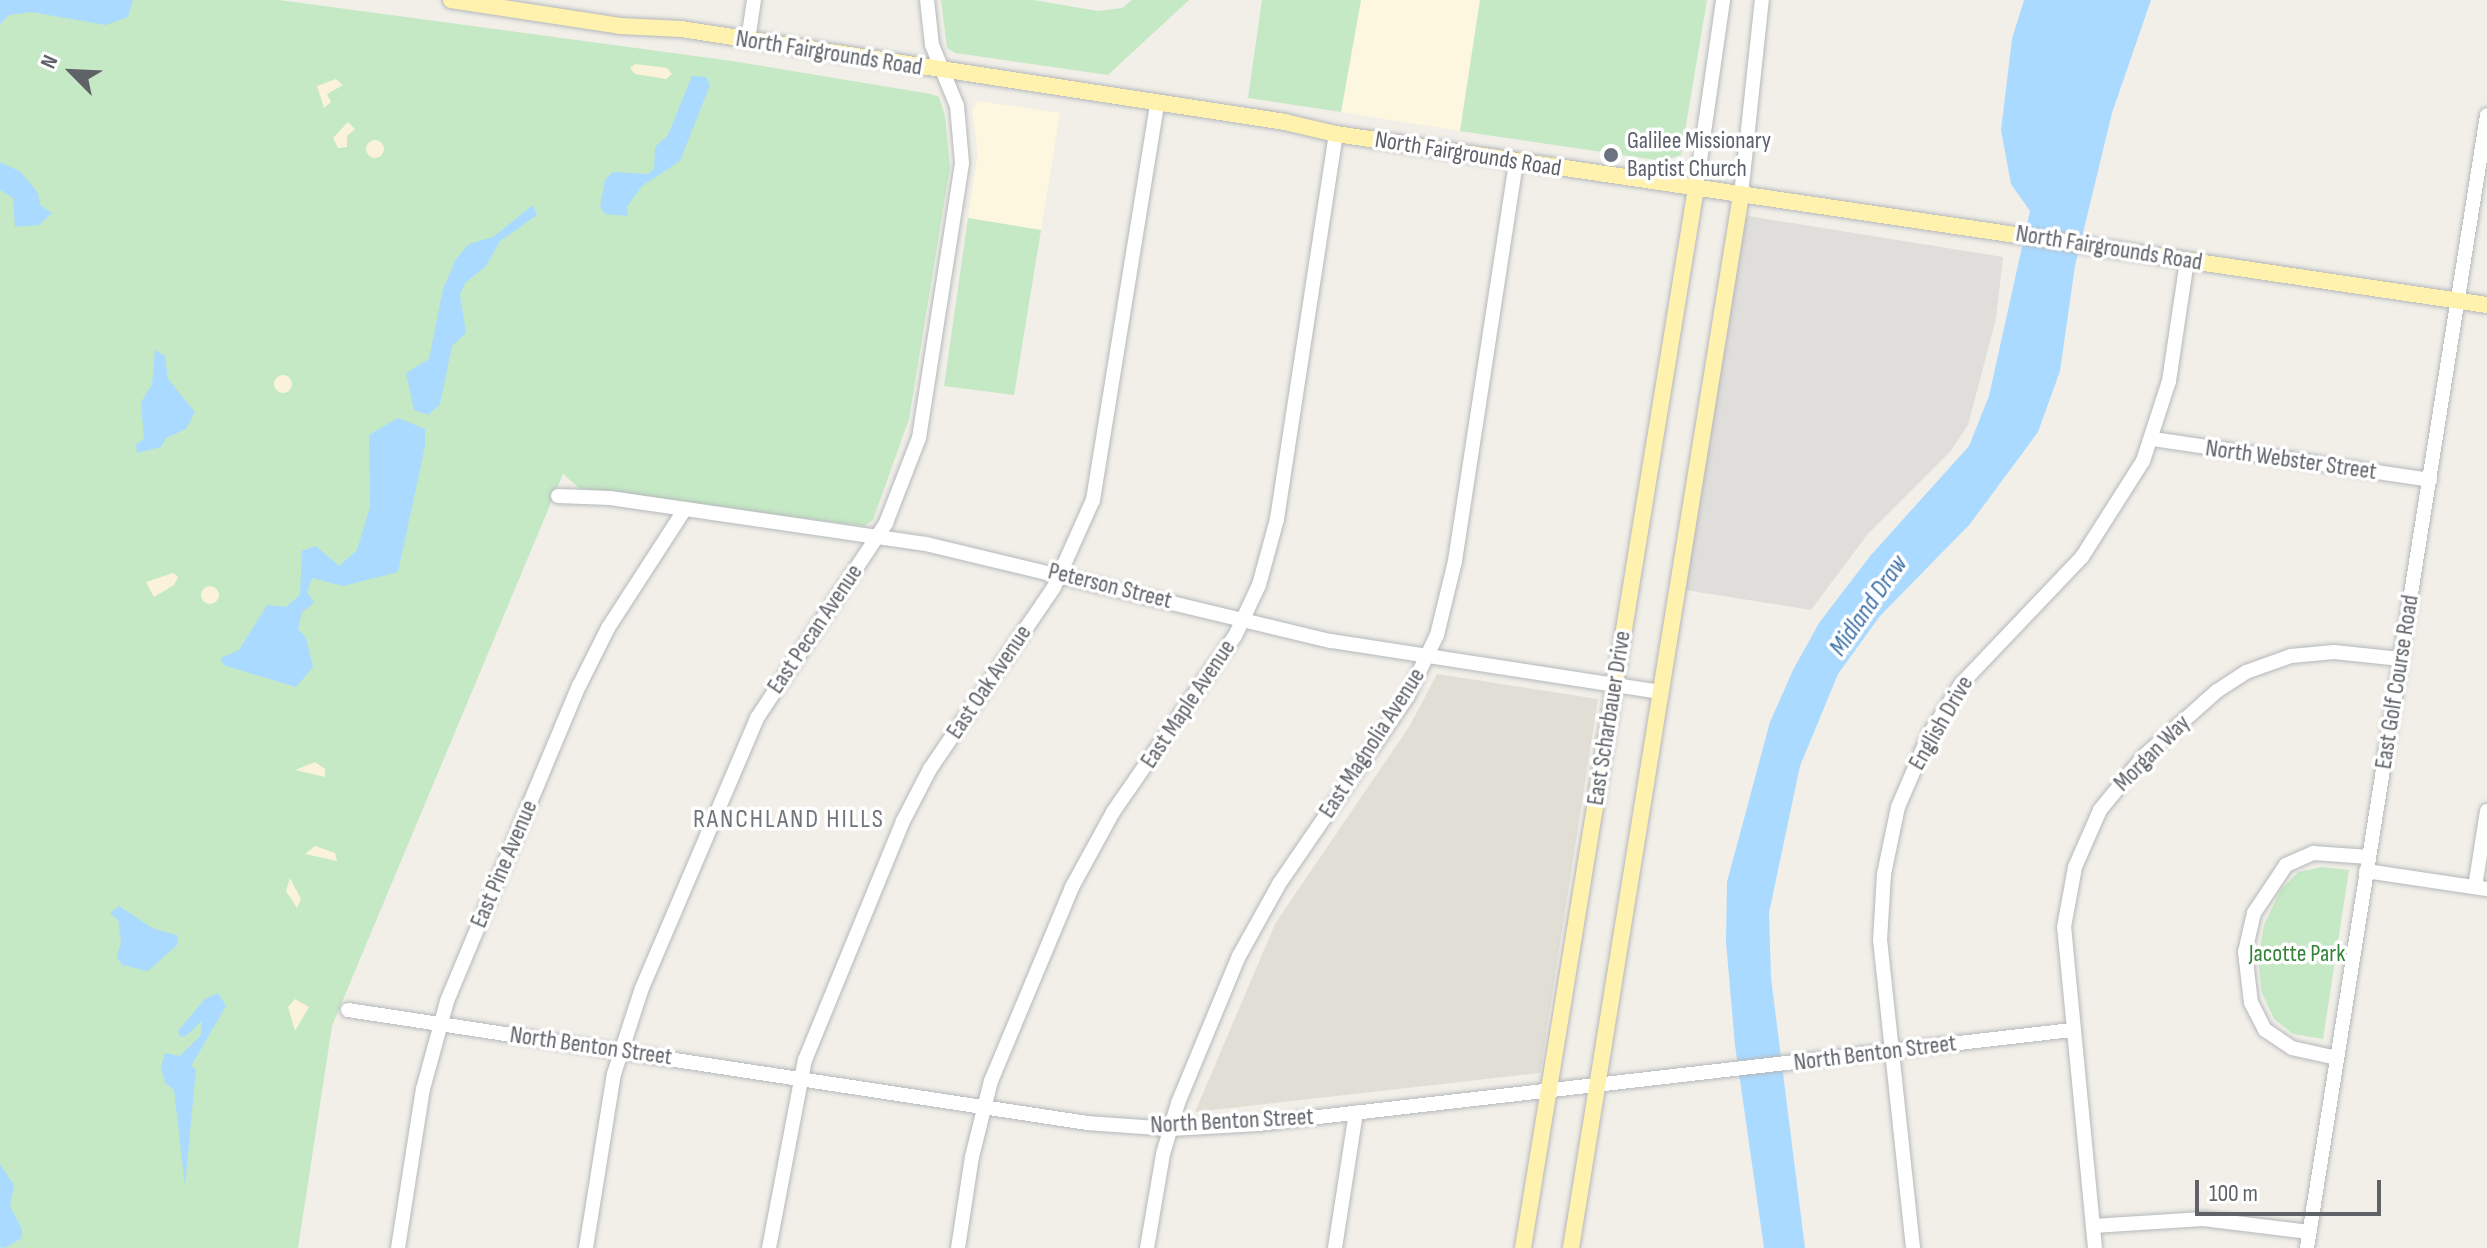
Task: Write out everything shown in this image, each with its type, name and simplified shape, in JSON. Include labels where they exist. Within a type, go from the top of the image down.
[{"type":"main road","name":"North Fairgrounds Road","points":[[451,0],[748,40],[1336,134],[2080,242],[2487,305]]},
{"type":"main road","name":"East Scharbauer Drive","points":[[1523,1248],[1696,188]]},
{"type":"main road","name":"East Scharbauer Drive","points":[[1571,1248],[1741,195]]},
{"type":"street","points":[[748,40],[754,0]]},
{"type":"street","name":"East Pecan Avenue","points":[[586,1248],[620,1050],[749,734],[876,537],[910,468],[921,430],[960,184],[957,106],[932,45],[927,0]]},
{"type":"street","points":[[1696,188],[1723,0]]},
{"type":"street","points":[[1741,195],[1762,0]]},
{"type":"street","name":"East Oak Avenue","points":[[769,1248],[800,1078],[921,785],[1061,574],[1083,528],[1100,470],[1157,103]]},
{"type":"street","name":"East Golf Course Road","points":[[2307,1248],[2487,115]]},
{"type":"street","name":"East Maple Avenue","points":[[958,1248],[984,1106],[1006,1044],[1089,851],[1243,621],[1277,519],[1336,134]]},
{"type":"street","name":"East Magnolia Avenue","points":[[1147,1248],[1171,1129],[1204,1037],[1260,914],[1392,720],[1428,656],[1452,575],[1516,161]]},
{"type":"street","name":"English Drive","points":[[1913,1248],[1880,941],[1882,889],[1890,837],[1912,770],[1968,674],[2097,537],[2153,439],[2175,350],[2187,260]]},
{"type":"street","name":"North Webster Street","points":[[2153,439],[2430,480]]},
{"type":"street","name":"Peterson Street","points":[[558,496],[685,509],[876,537],[1061,574],[1243,621],[1428,656],[1660,692]]},
{"type":"street","name":"East Pine Avenue","points":[[398,1248],[423,1089],[440,1023],[579,686],[605,633],[685,509]]},
{"type":"street","name":"Morgan Way","points":[[2095,1248],[2064,959],[2067,894],[2086,837],[2127,773],[2217,691],[2260,666],[2334,652],[2401,659]]},
{"type":"street","points":[[2337,1058],[2292,1048],[2265,1030],[2251,1003],[2245,952],[2254,913],[2286,865],[2313,853],[2481,888],[2487,811]]},
{"type":"street","name":"North Benton Street","points":[[348,1010],[984,1106],[1171,1129],[1356,1113],[1728,1067],[1798,1064],[1890,1050],[2072,1030]]},
{"type":"street","points":[[1335,1248],[1356,1113]]},
{"type":"street","points":[[2093,1226],[2203,1219],[2309,1232]]},
{"type":"shaded area","points":[[1361,0],[1480,0],[1460,131],[1341,112]]},
{"type":"shaded area","points":[[978,101],[1060,113],[1041,230],[968,218],[978,153],[972,110]]},
{"type":"shaded area","points":[[1748,216],[2003,257],[1996,319],[1968,425],[1950,452],[1867,535],[1811,610],[1685,590],[1742,223]]},
{"type":"shaded area","points":[[1437,674],[1598,699],[1540,1073],[1195,1112],[1276,922],[1409,727]]},
{"type":"green space","points":[[0,0],[279,0],[732,61],[931,94],[939,97],[945,116],[950,167],[909,419],[873,520],[864,526],[579,488],[563,474],[332,1026],[298,1248],[0,1248]]},
{"type":"green space","points":[[941,0],[1033,0],[1098,11],[1122,8],[1132,0],[1189,0],[1108,75],[955,53],[947,48]]},
{"type":"green space","points":[[1262,0],[1361,0],[1341,112],[1248,98]]},
{"type":"green space","points":[[1480,0],[1707,0],[1681,155],[1663,161],[1460,131]]},
{"type":"green space","points":[[968,218],[1041,230],[1014,395],[944,386]]},
{"type":"green space","name":"Jacotte Park","points":[[2322,867],[2349,870],[2323,1039],[2293,1034],[2274,1019],[2262,993],[2258,960],[2264,925],[2280,891],[2298,872]]},
{"type":"sand","points":[[635,64],[667,68],[672,74],[666,79],[635,74],[630,68]]},
{"type":"sand","points":[[336,79],[343,85],[327,94],[331,102],[324,108],[317,86]]},
{"type":"sand","points":[[348,122],[355,129],[347,136],[347,147],[338,148],[333,138]]},
{"type":"sand","points":[[375,140],[384,149],[375,158],[366,149]]},
{"type":"sand","points":[[279,375],[287,375],[292,384],[290,391],[279,393],[274,388],[274,380]]},
{"type":"sand","points":[[173,573],[178,577],[174,585],[154,597],[146,582]]},
{"type":"sand","points":[[210,586],[219,595],[210,604],[201,595]]},
{"type":"sand","points":[[315,762],[325,769],[325,777],[295,770]]},
{"type":"sand","points":[[315,846],[335,853],[337,861],[305,854]]},
{"type":"sand","points":[[290,878],[301,899],[297,908],[286,891]]},
{"type":"sand","points":[[295,999],[309,1007],[295,1031],[288,1007]]},
{"type":"water","points":[[0,0],[133,0],[128,17],[106,25],[31,12],[9,15],[0,24]]},
{"type":"water","name":"Midland Draw","points":[[2024,0],[2151,0],[2112,113],[2075,266],[2060,371],[2038,432],[1970,524],[1880,616],[1838,674],[1800,766],[1769,913],[1771,978],[1805,1248],[1764,1248],[1735,1045],[1726,942],[1727,882],[1770,722],[1793,670],[1819,623],[1871,555],[1969,446],[1989,396],[2030,211],[2011,184],[2001,130],[2012,39]]},
{"type":"water","points":[[692,76],[706,77],[710,85],[680,161],[642,186],[627,207],[628,216],[605,214],[600,207],[605,180],[613,172],[648,174],[654,169],[655,147],[668,135]]},
{"type":"water","points":[[0,162],[21,172],[38,193],[40,205],[52,213],[39,225],[15,227],[13,198],[0,190]]},
{"type":"water","points":[[533,205],[537,215],[500,241],[486,266],[465,283],[460,295],[466,333],[452,346],[440,404],[428,415],[414,410],[406,373],[429,359],[443,289],[456,259],[469,244],[493,237]]},
{"type":"water","points":[[155,350],[165,356],[168,379],[195,412],[186,429],[166,438],[161,447],[137,453],[136,444],[144,439],[141,402],[152,385]]},
{"type":"water","points":[[398,418],[425,429],[425,446],[398,572],[343,586],[312,578],[307,592],[314,603],[302,612],[298,629],[306,638],[313,667],[296,687],[223,665],[221,658],[239,650],[267,605],[286,607],[300,595],[302,551],[316,546],[339,566],[357,550],[370,507],[369,435]]},
{"type":"water","points":[[119,906],[154,929],[177,935],[178,944],[148,971],[122,965],[117,957],[121,941],[118,920],[110,913]]},
{"type":"water","points":[[218,993],[226,1006],[191,1066],[196,1069],[185,1186],[174,1090],[165,1083],[161,1067],[165,1053],[180,1056],[201,1035],[202,1021],[186,1036],[180,1037],[178,1031],[205,999]]},
{"type":"water","points":[[0,1164],[14,1185],[10,1206],[22,1229],[22,1238],[5,1248],[0,1247]]},
{"type":"place","name":"Galilee Missionary Baptist Church","points":[[1611,155]]},
{"type":"district","name":"RANCHLAND HILLS","points":[[789,820]]}]
